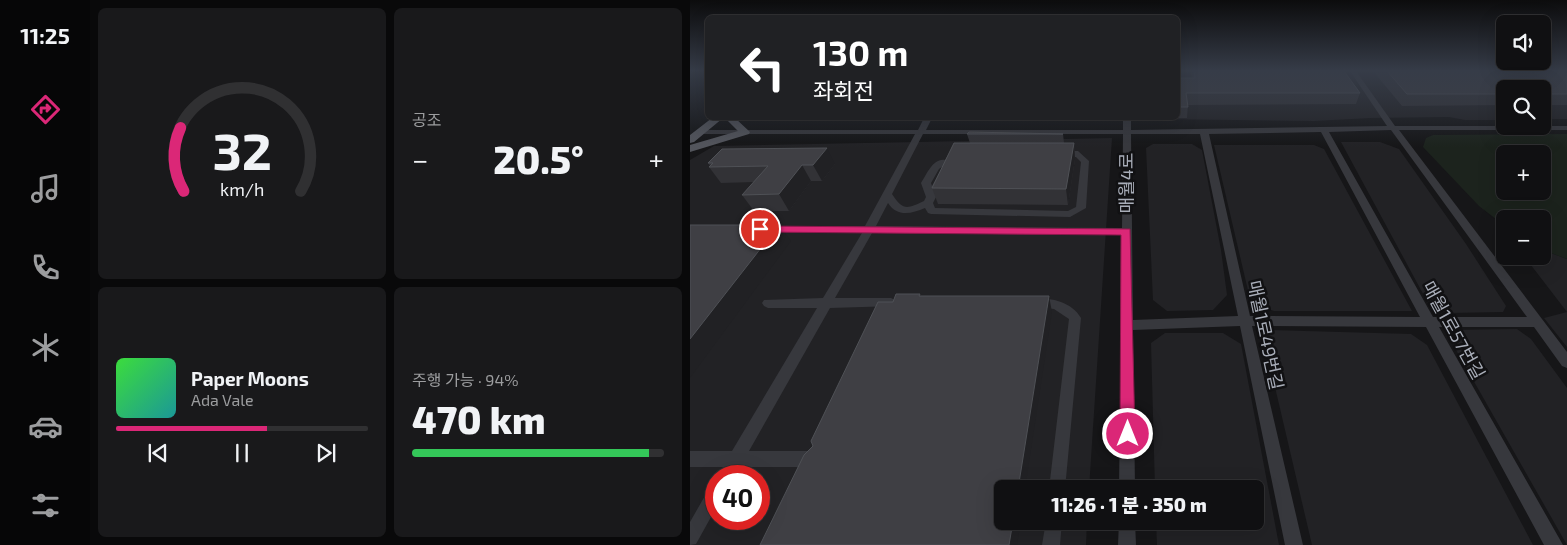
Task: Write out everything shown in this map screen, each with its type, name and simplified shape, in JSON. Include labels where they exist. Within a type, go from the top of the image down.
[{"type":"main road","points":[[690,140],[715,120]]},
{"type":"main road","points":[[690,149],[745,132],[732,120]]},
{"type":"street","points":[[1371,96],[1567,362]]},
{"type":"street","points":[[733,465],[827,303],[927,120]]},
{"type":"street","name":"매월4로","points":[[1127,120],[1127,480]]},
{"type":"street","points":[[700,132],[1204,132],[1325,131],[1393,128],[1567,128]]},
{"type":"street","name":"매월1로57번길","points":[[1325,131],[1428,321],[1554,545]]},
{"type":"street","name":"매월1로49번길","points":[[1204,132],[1294,545]]},
{"type":"street","points":[[887,193],[894,206],[900,209],[908,210],[929,200],[954,154],[1078,154],[1085,161],[1081,208],[1070,214],[931,211],[929,200],[926,183],[935,167],[942,162]]},
{"type":"street","points":[[1069,231],[1070,214]]},
{"type":"street","points":[[760,229],[1126,231]]},
{"type":"street","points":[[1023,302],[1051,302],[1062,307],[1075,318],[1058,480]]},
{"type":"street","points":[[768,303],[900,303]]},
{"type":"street","points":[[1128,325],[1245,321],[1537,322]]},
{"type":"street","points":[[690,459],[818,459]]},
{"type":"street","points":[[690,538],[705,512]]},
{"type":"street","points":[[1051,545],[1053,530]]},
{"type":"street","points":[[1127,530],[1127,545]]},
{"type":"shaded area","points":[[1180,96],[1496,96],[1496,120],[1465,120],[1449,117],[1314,121],[1180,119]]},
{"type":"shaded area","points":[[1551,96],[1567,96],[1567,119],[1551,119]]},
{"type":"shaded area","points":[[945,120],[1102,120],[1058,121]]},
{"type":"shaded area","points":[[1567,134],[1567,259],[1551,253],[1551,210],[1496,210],[1496,219],[1479,206],[1423,147],[1426,138],[1433,135]]},
{"type":"shaded area","points":[[1112,138],[1090,480],[994,480],[994,530],[1087,530],[1086,545],[690,545],[690,160],[714,146]]},
{"type":"shaded area","points":[[1341,142],[1380,142],[1399,149],[1466,244],[1506,306],[1503,312],[1449,313],[1437,310],[1428,303]]},
{"type":"shaded area","points":[[1153,144],[1192,144],[1202,150],[1221,250],[1227,295],[1213,310],[1167,311],[1153,300],[1146,148]]},
{"type":"shaded area","points":[[1214,145],[1314,145],[1324,149],[1412,311],[1274,311],[1257,305],[1250,299]]},
{"type":"shaded area","points":[[1551,253],[1567,259],[1567,312],[1531,265],[1551,265]]},
{"type":"shaded area","points":[[1567,312],[1567,347],[1544,318]]},
{"type":"shaded area","points":[[1517,329],[1531,339],[1567,388],[1567,545],[1447,334],[1450,330]]},
{"type":"shaded area","points":[[1270,330],[1411,334],[1427,345],[1533,545],[1312,545],[1263,336]]},
{"type":"shaded area","points":[[1165,333],[1223,333],[1241,344],[1279,545],[1157,545],[1156,530],[1264,530],[1264,480],[1155,480],[1151,343]]},
{"type":"building","points":[[1180,96],[1186,96],[1188,107],[1180,107]]},
{"type":"building","points":[[969,132],[1063,134],[967,134]]},
{"type":"building","points":[[954,143],[1074,143],[1066,189],[932,188]]},
{"type":"building","points":[[827,148],[813,165],[802,165],[779,194],[742,195],[768,166],[709,167],[713,163],[708,163],[722,149]]},
{"type":"building","points":[[690,225],[779,225],[690,339]]},
{"type":"building","points":[[896,294],[920,294],[919,296],[1049,296],[1019,480],[994,480],[994,530],[1012,530],[1009,545],[760,545],[767,530],[770,530],[770,525],[804,455],[813,446],[811,441],[878,302],[893,302]]},
{"type":"route","points":[[760,229],[1126,231],[1128,434]]}]
